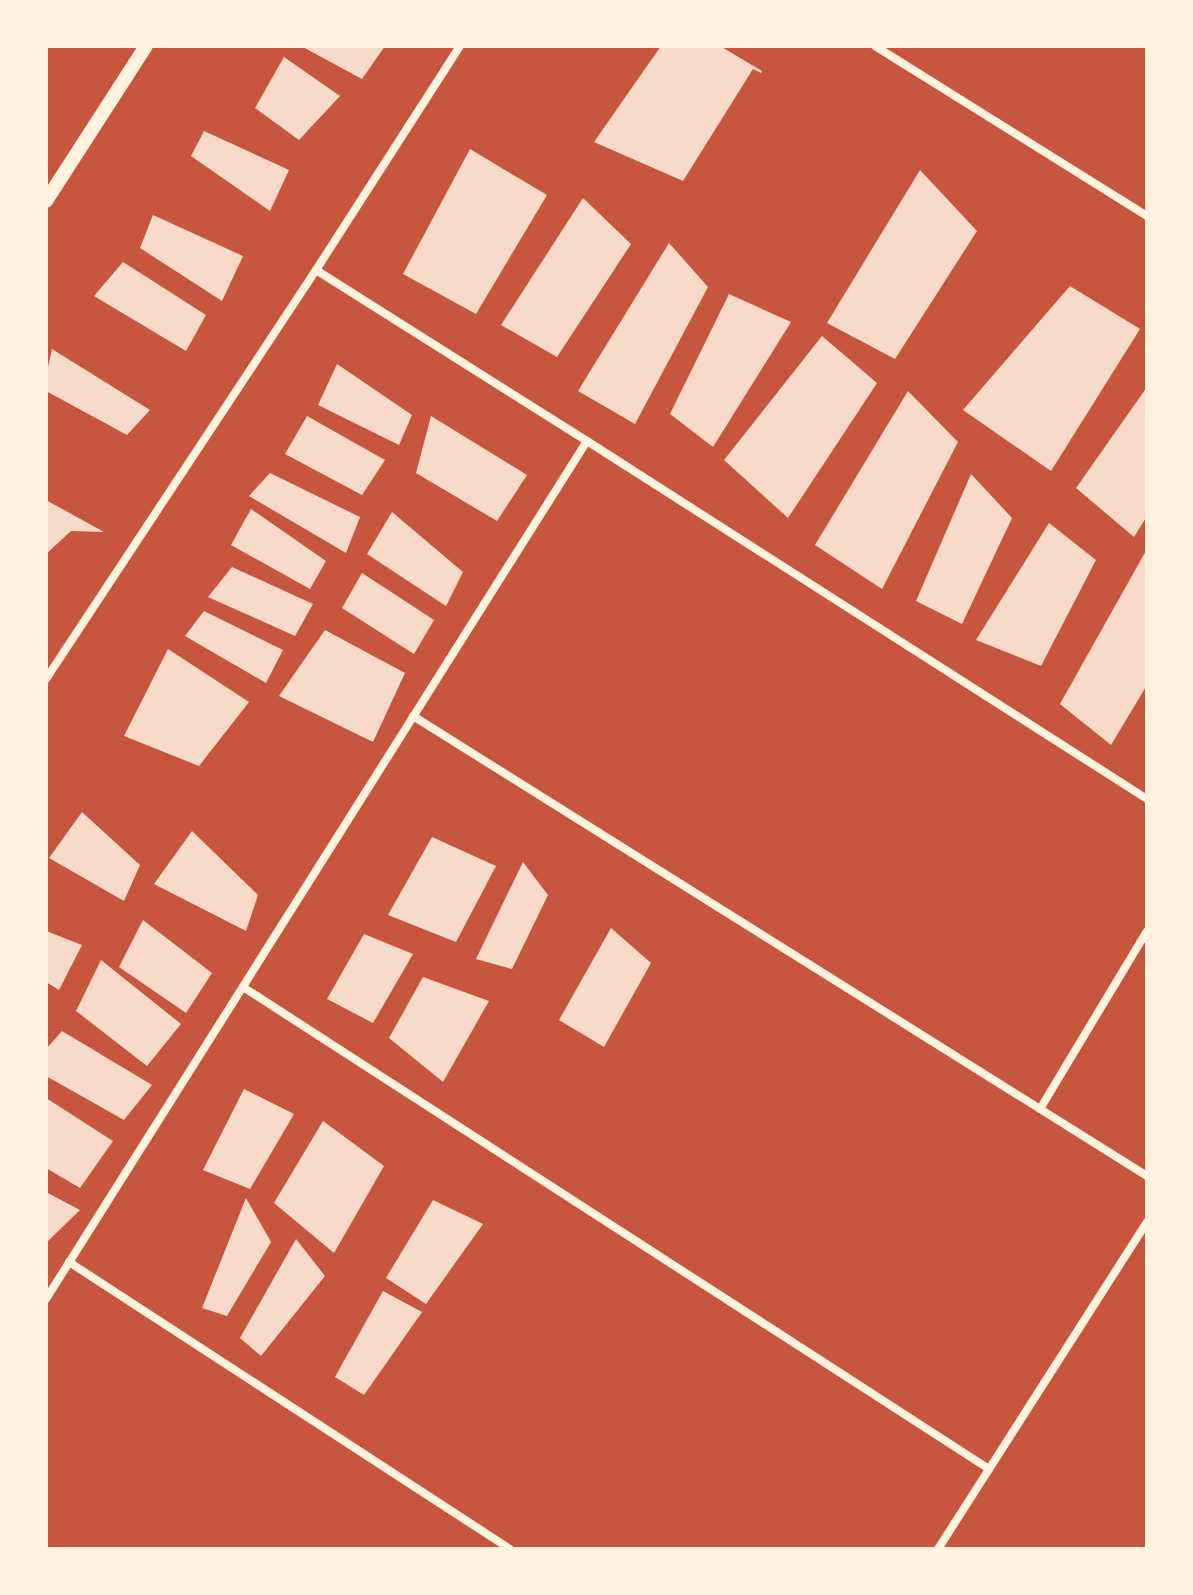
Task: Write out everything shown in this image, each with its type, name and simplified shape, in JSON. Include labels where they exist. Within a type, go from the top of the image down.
[{"type":"street","points":[[46,201],[146,46]]},
{"type":"street","points":[[46,679],[460,46]]},
{"type":"street","points":[[875,46],[1147,216]]},
{"type":"street","points":[[316,270],[1147,799]]},
{"type":"street","points":[[46,1299],[587,441]]},
{"type":"street","points":[[413,716],[1147,1176]]},
{"type":"street","points":[[1040,1109],[1147,931]]},
{"type":"street","points":[[243,987],[989,1469]]},
{"type":"street","points":[[938,1549],[1147,1222]]},
{"type":"street","points":[[69,1262],[510,1549]]},
{"type":"building","points":[[301,46],[385,46],[362,79]]},
{"type":"building","points":[[661,46],[720,46],[762,71],[753,69],[683,181],[594,142]]},
{"type":"building","points":[[284,57],[340,96],[299,140],[255,108]]},
{"type":"building","points":[[204,131],[289,170],[270,211],[191,156]]},
{"type":"building","points":[[470,149],[547,195],[476,314],[403,274]]},
{"type":"building","points":[[920,170],[977,231],[895,359],[827,323]]},
{"type":"building","points":[[583,198],[631,244],[557,357],[501,325]]},
{"type":"building","points":[[153,215],[243,256],[222,301],[140,248]]},
{"type":"building","points":[[669,243],[708,287],[635,424],[578,391]]},
{"type":"building","points":[[123,262],[206,315],[186,351],[94,296]]},
{"type":"building","points":[[1070,286],[1140,329],[1051,471],[963,410]]},
{"type":"building","points":[[729,294],[791,322],[713,447],[670,414]]},
{"type":"building","points":[[822,336],[877,383],[788,518],[724,460]]},
{"type":"building","points":[[52,349],[150,410],[127,435],[46,391]]},
{"type":"building","points":[[337,364],[412,415],[399,445],[318,405]]},
{"type":"building","points":[[1147,387],[1147,516],[1134,537],[1076,488]]},
{"type":"building","points":[[908,391],[958,442],[882,589],[815,545]]},
{"type":"building","points":[[307,416],[385,460],[362,495],[285,454]]},
{"type":"building","points":[[431,416],[527,475],[497,521],[416,473]]},
{"type":"building","points":[[270,473],[360,517],[346,553],[249,496]]},
{"type":"building","points":[[971,474],[1012,518],[962,624],[916,601]]},
{"type":"building","points":[[46,500],[104,532],[71,531],[46,554]]},
{"type":"building","points":[[251,509],[326,561],[310,589],[231,545]]},
{"type":"building","points":[[392,512],[463,572],[446,606],[367,554]]},
{"type":"building","points":[[1049,523],[1096,560],[1041,666],[976,640]]},
{"type":"building","points":[[1147,549],[1147,685],[1111,745],[1060,704]]},
{"type":"building","points":[[232,567],[313,604],[295,636],[208,597]]},
{"type":"building","points":[[362,573],[434,620],[414,654],[342,608]]},
{"type":"building","points":[[204,611],[283,650],[266,683],[185,636]]},
{"type":"building","points":[[325,630],[405,673],[373,742],[279,696]]},
{"type":"building","points":[[168,649],[249,702],[199,766],[124,736]]},
{"type":"building","points":[[82,812],[140,865],[124,901],[49,858]]},
{"type":"building","points":[[192,831],[258,895],[246,931],[154,884]]},
{"type":"building","points":[[432,837],[496,866],[456,942],[388,915]]},
{"type":"building","points":[[523,862],[548,895],[512,969],[476,959]]},
{"type":"building","points":[[143,920],[212,973],[186,1013],[119,967]]},
{"type":"building","points":[[611,928],[651,963],[604,1047],[559,1020]]},
{"type":"building","points":[[46,931],[82,945],[59,990],[46,982]]},
{"type":"building","points":[[364,934],[413,954],[373,1023],[327,999]]},
{"type":"building","points":[[101,960],[181,1024],[147,1066],[76,1011]]},
{"type":"building","points":[[423,977],[489,1001],[443,1082],[389,1038]]},
{"type":"building","points":[[62,1031],[152,1085],[124,1120],[46,1076],[46,1049]]},
{"type":"building","points":[[244,1089],[294,1114],[250,1189],[203,1170]]},
{"type":"building","points":[[46,1098],[113,1141],[80,1188],[46,1168]]},
{"type":"building","points":[[323,1121],[384,1166],[334,1253],[274,1203]]},
{"type":"building","points":[[46,1192],[80,1210],[46,1243]]},
{"type":"building","points":[[246,1198],[271,1242],[227,1316],[202,1308]]},
{"type":"building","points":[[433,1200],[483,1224],[426,1304],[386,1278]]},
{"type":"building","points":[[296,1239],[325,1276],[261,1356],[240,1338]]},
{"type":"building","points":[[383,1291],[422,1312],[364,1395],[335,1377]]}]
